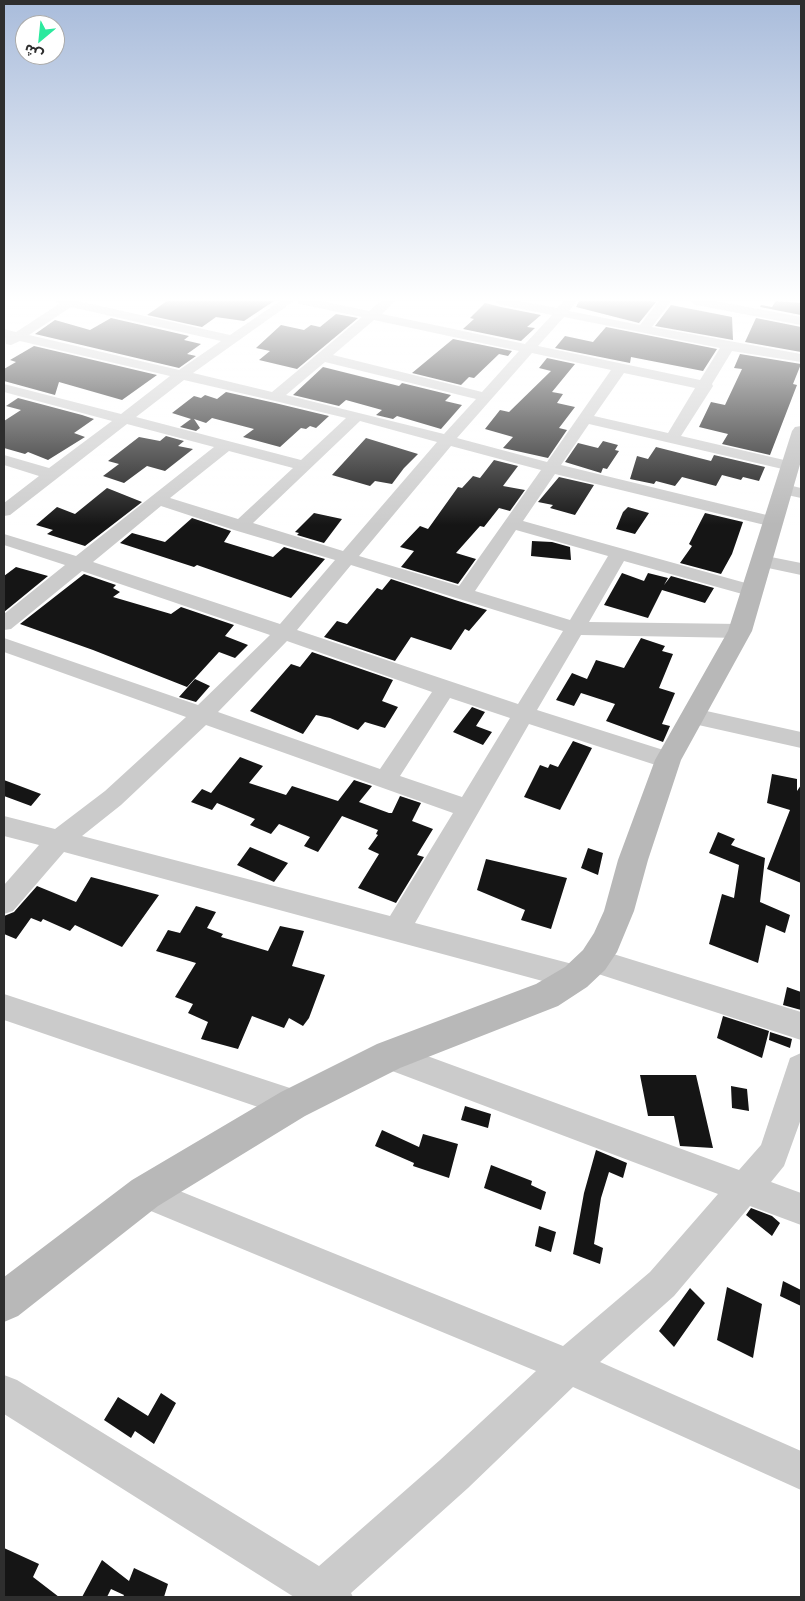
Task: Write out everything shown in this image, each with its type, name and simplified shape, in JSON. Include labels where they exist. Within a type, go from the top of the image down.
[{"type":"street","points":[[4,511],[180,376],[357,416],[552,468],[773,522]]},
{"type":"street","points":[[275,397],[300,376]]},
{"type":"street","points":[[399,376],[486,397]]},
{"type":"street","points":[[4,903],[58,841],[113,798],[204,714],[284,632],[447,440],[505,376]]},
{"type":"street","points":[[463,594],[615,376]]},
{"type":"street","points":[[657,376],[706,386]]},
{"type":"street","points":[[672,439],[712,376]]},
{"type":"street","points":[[4,388],[306,466]]},
{"type":"street","points":[[240,526],[357,416]]},
{"type":"street","points":[[4,1302],[145,1193],[214,1150],[293,1104],[389,1056],[547,995],[585,969],[606,942],[619,911],[633,860],[668,760],[740,631],[773,522],[796,460],[672,439],[585,419]]},
{"type":"street","points":[[4,624],[226,444]]},
{"type":"street","points":[[4,460],[50,474]]},
{"type":"street","points":[[158,500],[575,628],[740,631]]},
{"type":"street","points":[[511,523],[753,591]]},
{"type":"street","points":[[4,539],[80,562],[525,715],[668,760]]},
{"type":"street","points":[[397,929],[619,553]]},
{"type":"street","points":[[761,561],[801,569]]},
{"type":"street","points":[[4,645],[469,809]]},
{"type":"street","points":[[386,779],[445,688]]},
{"type":"street","points":[[693,716],[801,740]]},
{"type":"street","points":[[4,826],[397,929],[585,969],[801,1026]]},
{"type":"street","points":[[4,1007],[293,1104]]},
{"type":"street","points":[[389,1056],[801,1209]]},
{"type":"street","points":[[4,1393],[323,1595],[568,1366],[662,1284],[773,1155],[801,1068]]},
{"type":"street","points":[[145,1193],[568,1366],[801,1471]]},
{"type":"building","points":[[4,376],[156,376],[122,400],[59,382],[55,395],[4,381]]},
{"type":"building","points":[[314,376],[358,376],[399,386],[402,383],[451,395],[445,401],[462,405],[441,429],[397,416],[393,419],[376,415],[382,410],[346,400],[339,406],[293,395]]},
{"type":"building","points":[[423,376],[476,376],[474,378],[469,377],[461,385]]},
{"type":"building","points":[[546,376],[565,376],[552,392],[563,394],[557,403],[575,407],[559,428],[567,430],[548,458],[503,448],[513,437],[485,429],[500,410],[509,412]]},
{"type":"building","points":[[739,376],[796,376],[793,384],[797,385],[770,455],[722,444],[728,434],[699,427],[711,402],[725,405]]},
{"type":"building","points":[[226,392],[329,416],[316,428],[310,426],[306,429],[301,428],[280,447],[243,437],[254,429],[212,418],[206,423],[194,419],[200,428],[196,431],[180,427],[191,419],[172,413],[194,396],[201,398],[205,395],[217,399]]},
{"type":"building","points":[[18,398],[94,419],[74,433],[85,437],[48,460],[28,452],[25,454],[4,448],[4,421],[21,410],[6,406]]},
{"type":"building","points":[[166,436],[184,441],[178,446],[193,449],[165,471],[147,466],[124,483],[103,476],[119,464],[108,461],[139,437],[160,441]]},
{"type":"building","points":[[366,438],[418,454],[392,484],[375,481],[370,486],[332,475]]},
{"type":"building","points":[[603,441],[618,445],[615,450],[619,451],[607,469],[603,468],[601,473],[565,462],[578,443],[598,448]]},
{"type":"building","points":[[656,447],[711,461],[714,455],[765,467],[759,481],[743,477],[741,480],[722,475],[716,486],[682,477],[675,486],[656,481],[654,484],[630,479],[637,456],[648,459]]},
{"type":"building","points":[[494,460],[518,466],[503,486],[525,490],[510,511],[499,508],[484,527],[480,526],[456,553],[476,559],[458,584],[401,567],[414,551],[400,547],[420,526],[428,529],[458,487],[462,488],[473,476],[480,478]]},
{"type":"building","points":[[559,477],[594,485],[575,515],[550,508],[553,505],[538,502]]},
{"type":"building","points":[[107,488],[142,502],[85,546],[47,534],[53,530],[36,525],[57,507],[75,514]]},
{"type":"building","points":[[628,507],[649,513],[635,534],[616,529],[623,512]]},
{"type":"building","points":[[314,513],[342,519],[324,543],[297,535],[299,533],[295,532]]},
{"type":"building","points":[[705,513],[743,522],[732,554],[721,574],[680,563],[692,546],[689,544]]},
{"type":"building","points":[[192,518],[231,531],[224,542],[273,557],[284,547],[325,559],[291,598],[197,565],[194,567],[120,543],[132,533],[165,542]]},
{"type":"building","points":[[532,541],[552,542],[570,547],[571,560],[531,556]]},
{"type":"building","points":[[16,567],[48,576],[4,612],[4,576]]},
{"type":"building","points":[[622,573],[644,581],[648,573],[668,578],[664,585],[671,576],[714,588],[705,603],[662,590],[648,618],[604,605]]},
{"type":"building","points":[[84,574],[116,585],[113,588],[120,592],[113,597],[171,614],[181,607],[234,625],[225,636],[248,645],[235,658],[219,652],[187,687],[20,624]]},
{"type":"building","points":[[391,579],[487,610],[469,631],[465,629],[451,650],[411,637],[395,661],[324,637],[337,621],[347,624],[377,588],[382,590]]},
{"type":"building","points":[[641,638],[665,646],[662,651],[673,654],[659,688],[675,693],[662,724],[670,726],[663,742],[606,721],[615,704],[581,693],[574,706],[556,700],[572,673],[587,679],[596,660],[624,668]]},
{"type":"building","points":[[312,652],[393,680],[382,701],[398,707],[385,728],[365,722],[358,730],[330,718],[316,715],[303,734],[250,711],[291,664],[300,667]]},
{"type":"building","points":[[195,679],[210,686],[196,702],[179,697]]},
{"type":"building","points":[[472,707],[485,712],[476,726],[492,732],[483,745],[453,732]]},
{"type":"building","points":[[573,741],[592,748],[560,810],[524,797],[540,765],[548,768],[550,764],[558,767]]},
{"type":"building","points":[[240,757],[263,766],[249,783],[286,795],[292,786],[338,801],[354,780],[372,786],[359,802],[389,813],[392,813],[400,796],[421,803],[412,821],[433,829],[417,855],[424,857],[396,903],[358,888],[379,854],[368,849],[378,835],[376,834],[378,830],[342,816],[318,852],[304,846],[310,837],[279,824],[271,834],[250,825],[255,819],[217,803],[212,810],[191,802],[202,789],[211,793]]},
{"type":"building","points":[[772,774],[797,779],[797,791],[801,785],[801,883],[767,869],[790,810],[767,803]]},
{"type":"building","points":[[4,780],[41,794],[31,806],[4,796]]},
{"type":"building","points":[[718,832],[735,839],[731,845],[765,858],[760,902],[790,915],[785,933],[766,925],[758,963],[709,944],[722,894],[734,898],[739,865],[709,853]]},
{"type":"building","points":[[250,847],[288,863],[274,882],[237,865]]},
{"type":"building","points":[[588,848],[603,853],[598,875],[581,868]]},
{"type":"building","points":[[486,859],[567,878],[551,929],[521,920],[525,910],[477,890]]},
{"type":"building","points":[[91,877],[159,895],[122,947],[75,925],[70,931],[43,919],[41,922],[31,918],[16,939],[4,934],[4,916],[14,912],[37,886],[76,902]]},
{"type":"building","points":[[196,906],[216,912],[207,928],[223,934],[221,937],[268,951],[280,926],[304,931],[292,966],[325,975],[309,1018],[303,1026],[289,1018],[284,1028],[252,1016],[238,1049],[201,1039],[208,1022],[188,1013],[193,1004],[175,997],[196,963],[156,951],[168,930],[180,933]]},
{"type":"building","points":[[787,987],[801,992],[801,1010],[783,1005]]},
{"type":"building","points":[[723,1016],[769,1031],[762,1058],[717,1038]]},
{"type":"building","points":[[770,1032],[792,1039],[790,1048],[769,1040]]},
{"type":"building","points":[[640,1075],[696,1075],[713,1148],[680,1146],[674,1116],[648,1116]]},
{"type":"building","points":[[731,1086],[747,1089],[749,1111],[732,1108]]},
{"type":"building","points":[[465,1106],[491,1114],[488,1128],[461,1120]]},
{"type":"building","points":[[382,1130],[419,1147],[423,1134],[458,1144],[449,1178],[413,1166],[414,1163],[375,1146]]},
{"type":"building","points":[[596,1150],[627,1163],[623,1178],[609,1172],[601,1198],[594,1244],[603,1248],[600,1264],[573,1254],[584,1193]]},
{"type":"building","points":[[491,1165],[532,1181],[531,1185],[546,1192],[541,1210],[484,1188]]},
{"type":"building","points":[[751,1208],[772,1216],[780,1223],[772,1236],[746,1215]]},
{"type":"building","points":[[539,1226],[556,1232],[551,1252],[535,1246]]},
{"type":"building","points":[[783,1281],[801,1290],[801,1306],[780,1296]]},
{"type":"building","points":[[727,1287],[762,1304],[753,1358],[717,1340]]},
{"type":"building","points":[[690,1288],[705,1303],[674,1347],[659,1331]]},
{"type":"building","points":[[161,1393],[176,1403],[154,1444],[135,1431],[131,1438],[104,1420],[118,1397],[148,1416]]},
{"type":"building","points":[[4,1548],[39,1564],[33,1577],[59,1597],[4,1597]]},
{"type":"building","points":[[102,1560],[129,1581],[134,1568],[168,1584],[164,1597],[123,1597],[124,1595],[111,1589],[107,1597],[82,1597]]}]
